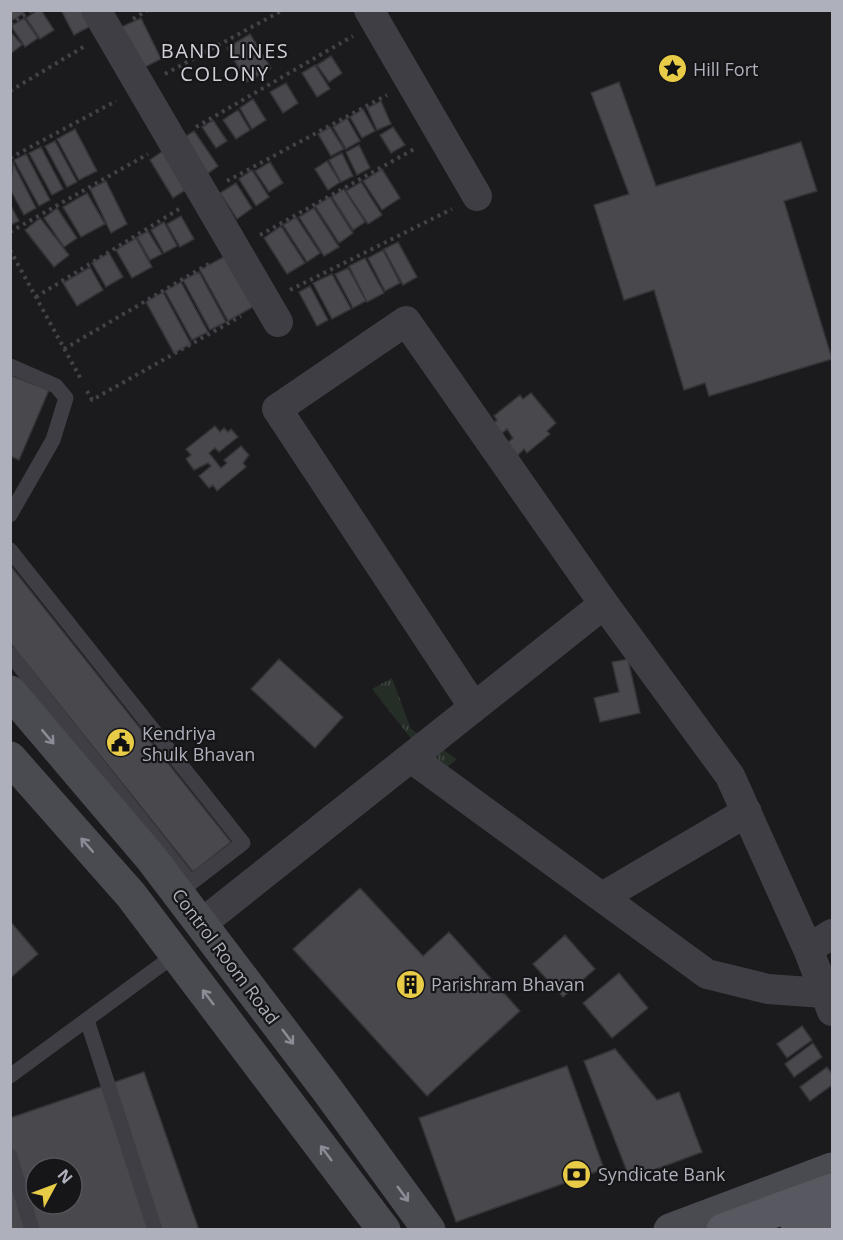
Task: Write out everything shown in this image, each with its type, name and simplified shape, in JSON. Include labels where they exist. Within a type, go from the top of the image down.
[{"type":"main road","name":"Control Room Road","points":[[10,692],[184,888],[201,924],[429,1230]]},
{"type":"main road","points":[[10,758],[131,895],[176,954],[359,1214],[384,1230]]},
{"type":"main road","points":[[670,1230],[832,1169]]},
{"type":"main road","points":[[723,1230],[832,1190]]},
{"type":"main road","points":[[797,1230],[832,1216]]},
{"type":"street","points":[[369,10],[477,196]]},
{"type":"street","points":[[102,21],[272,313]]},
{"type":"street","points":[[411,758],[604,896],[707,974],[828,1002],[820,942],[747,812],[730,776],[604,604],[406,321],[277,410],[473,706]]},
{"type":"street","points":[[201,924],[604,604]]},
{"type":"street","points":[[604,896],[747,812]]},
{"type":"lane","points":[[10,366],[56,386],[66,398],[53,440],[10,515]]},
{"type":"lane","points":[[10,550],[243,843],[184,888],[10,654]]},
{"type":"lane","points":[[10,1076],[176,954]]},
{"type":"lane","points":[[87,1020],[155,1230]]},
{"type":"lane","points":[[10,1156],[32,1230]]},
{"type":"path","points":[[10,24],[32,10]]},
{"type":"path","points":[[10,91],[102,21],[148,10]]},
{"type":"path","points":[[10,250],[92,400],[272,313],[477,196]]},
{"type":"green space","points":[[392,678],[411,729],[457,759],[439,774],[372,689]]},
{"type":"building","points":[[10,10],[23,10],[24,13],[12,21]]},
{"type":"building","points":[[41,10],[54,30],[40,39],[26,18]]},
{"type":"building","points":[[61,10],[83,10],[91,26],[74,35]]},
{"type":"building","points":[[24,18],[38,38],[25,47],[11,26]]},
{"type":"building","points":[[141,18],[161,59],[139,70],[119,28]]},
{"type":"building","points":[[10,31],[22,45],[10,54]]},
{"type":"building","points":[[250,34],[271,68],[247,82],[227,48]]},
{"type":"building","points":[[331,56],[342,73],[329,82],[317,65]]},
{"type":"building","points":[[315,65],[330,89],[317,97],[302,73]]},
{"type":"building","points":[[619,82],[656,186],[801,142],[817,191],[784,201],[832,359],[709,396],[705,383],[684,390],[654,290],[624,300],[594,205],[629,194],[591,93]]},
{"type":"building","points":[[286,83],[298,103],[283,113],[270,92]]},
{"type":"building","points":[[253,99],[266,120],[252,129],[240,108]]},
{"type":"building","points":[[381,101],[391,124],[377,130],[367,108]]},
{"type":"building","points":[[363,109],[375,131],[362,138],[350,117]]},
{"type":"building","points":[[238,110],[250,130],[236,139],[223,120]]},
{"type":"building","points":[[347,118],[360,141],[346,149],[333,127]]},
{"type":"building","points":[[213,120],[227,141],[216,148],[202,127]]},
{"type":"building","points":[[330,127],[344,149],[331,156],[318,134]]},
{"type":"building","points":[[393,127],[405,145],[391,153],[380,135]]},
{"type":"building","points":[[75,129],[97,171],[79,180],[57,139]]},
{"type":"building","points":[[194,131],[218,166],[199,180],[174,144]]},
{"type":"building","points":[[55,141],[77,182],[67,187],[45,146]]},
{"type":"building","points":[[359,145],[370,168],[357,175],[346,152]]},
{"type":"building","points":[[41,147],[63,189],[52,195],[29,153]]},
{"type":"building","points":[[163,151],[187,189],[173,198],[150,160]]},
{"type":"building","points":[[342,153],[353,176],[341,182],[329,160]]},
{"type":"building","points":[[26,154],[50,200],[39,206],[14,160]]},
{"type":"building","points":[[327,161],[340,182],[328,190],[315,169]]},
{"type":"building","points":[[270,162],[283,183],[269,192],[255,171]]},
{"type":"building","points":[[13,163],[36,208],[24,215],[10,189]]},
{"type":"building","points":[[382,169],[400,198],[382,210],[363,181]]},
{"type":"building","points":[[252,170],[269,197],[256,206],[239,179]]},
{"type":"building","points":[[106,181],[127,224],[111,233],[90,189]]},
{"type":"building","points":[[361,182],[382,215],[368,224],[346,191]]},
{"type":"building","points":[[236,183],[252,208],[237,219],[220,193]]},
{"type":"building","points":[[344,189],[365,222],[353,230],[332,197]]},
{"type":"building","points":[[87,193],[105,224],[81,237],[63,207]]},
{"type":"building","points":[[330,197],[353,233],[339,243],[315,206]]},
{"type":"building","points":[[10,204],[19,221],[10,225]]},
{"type":"building","points":[[57,208],[77,238],[64,247],[44,218]]},
{"type":"building","points":[[314,208],[339,247],[324,256],[299,217]]},
{"type":"building","points":[[181,216],[194,239],[180,247],[167,224]]},
{"type":"building","points":[[296,217],[320,253],[307,262],[283,225]]},
{"type":"building","points":[[40,218],[69,255],[54,267],[25,230]]},
{"type":"building","points":[[164,222],[177,246],[164,253],[151,230]]},
{"type":"building","points":[[281,226],[305,263],[287,274],[264,238]]},
{"type":"building","points":[[148,231],[162,254],[150,260],[137,237]]},
{"type":"building","points":[[136,238],[152,267],[132,278],[116,250]]},
{"type":"building","points":[[398,242],[417,277],[403,285],[384,249]]},
{"type":"building","points":[[383,250],[400,283],[385,291],[368,258]]},
{"type":"building","points":[[109,253],[123,277],[106,287],[92,263]]},
{"type":"building","points":[[225,256],[253,307],[228,321],[200,270]]},
{"type":"building","points":[[365,258],[384,293],[367,302],[349,266]]},
{"type":"building","points":[[90,267],[103,290],[77,306],[63,283]]},
{"type":"building","points":[[348,268],[366,301],[353,308],[335,274]]},
{"type":"building","points":[[199,272],[226,322],[210,330],[183,280]]},
{"type":"building","points":[[332,274],[351,309],[332,319],[313,283]]},
{"type":"building","points":[[181,282],[208,332],[192,340],[165,291]]},
{"type":"building","points":[[310,286],[328,320],[317,326],[299,292]]},
{"type":"building","points":[[163,292],[191,344],[174,353],[146,302]]},
{"type":"building","points":[[10,375],[49,390],[19,460],[10,456]]},
{"type":"building","points":[[531,393],[556,423],[547,431],[550,434],[527,453],[524,449],[515,458],[505,445],[513,438],[507,429],[498,437],[489,427],[497,420],[494,416],[520,395],[523,399]]},
{"type":"building","points":[[215,426],[220,432],[224,428],[228,432],[231,429],[238,437],[219,452],[215,448],[209,453],[221,468],[227,463],[224,460],[241,446],[249,455],[243,463],[246,467],[217,491],[213,485],[209,488],[199,476],[211,466],[208,463],[194,470],[186,459],[191,455],[186,449]]},
{"type":"building","name":"Kendriya Shulk Bhavan","points":[[10,565],[231,842],[193,872],[10,643]]},
{"type":"building","points":[[279,659],[343,717],[315,748],[251,689]]},
{"type":"building","points":[[628,659],[640,713],[600,722],[594,698],[619,692],[612,662]]},
{"type":"building","name":"Parishram Bhavan","points":[[360,888],[423,956],[449,932],[520,1011],[427,1096],[293,949]]},
{"type":"building","points":[[10,921],[38,954],[10,978]]},
{"type":"building","points":[[565,935],[595,969],[563,997],[533,964]]},
{"type":"building","points":[[619,973],[648,1008],[612,1038],[583,1003]]},
{"type":"building","points":[[802,1026],[812,1040],[787,1058],[777,1044]]},
{"type":"building","points":[[813,1043],[822,1057],[794,1077],[785,1064]]},
{"type":"building","points":[[615,1049],[657,1100],[679,1092],[702,1152],[630,1179],[584,1061]]},
{"type":"building","points":[[567,1066],[604,1169],[456,1222],[419,1118]]},
{"type":"building","points":[[827,1067],[832,1074],[832,1085],[810,1101],[800,1087]]},
{"type":"building","points":[[144,1072],[199,1230],[10,1230],[10,1118]]},
{"type":"place","name":"Hill Fort","points":[[672,69]]},
{"type":"place","name":"Kendriya Shulk Bhavan","points":[[121,743]]},
{"type":"place","name":"Parishram Bhavan","points":[[410,984]]},
{"type":"place","name":"Syndicate Bank","points":[[577,1174]]},
{"type":"district","name":"BAND LINES COLONY","points":[[225,62]]}]
